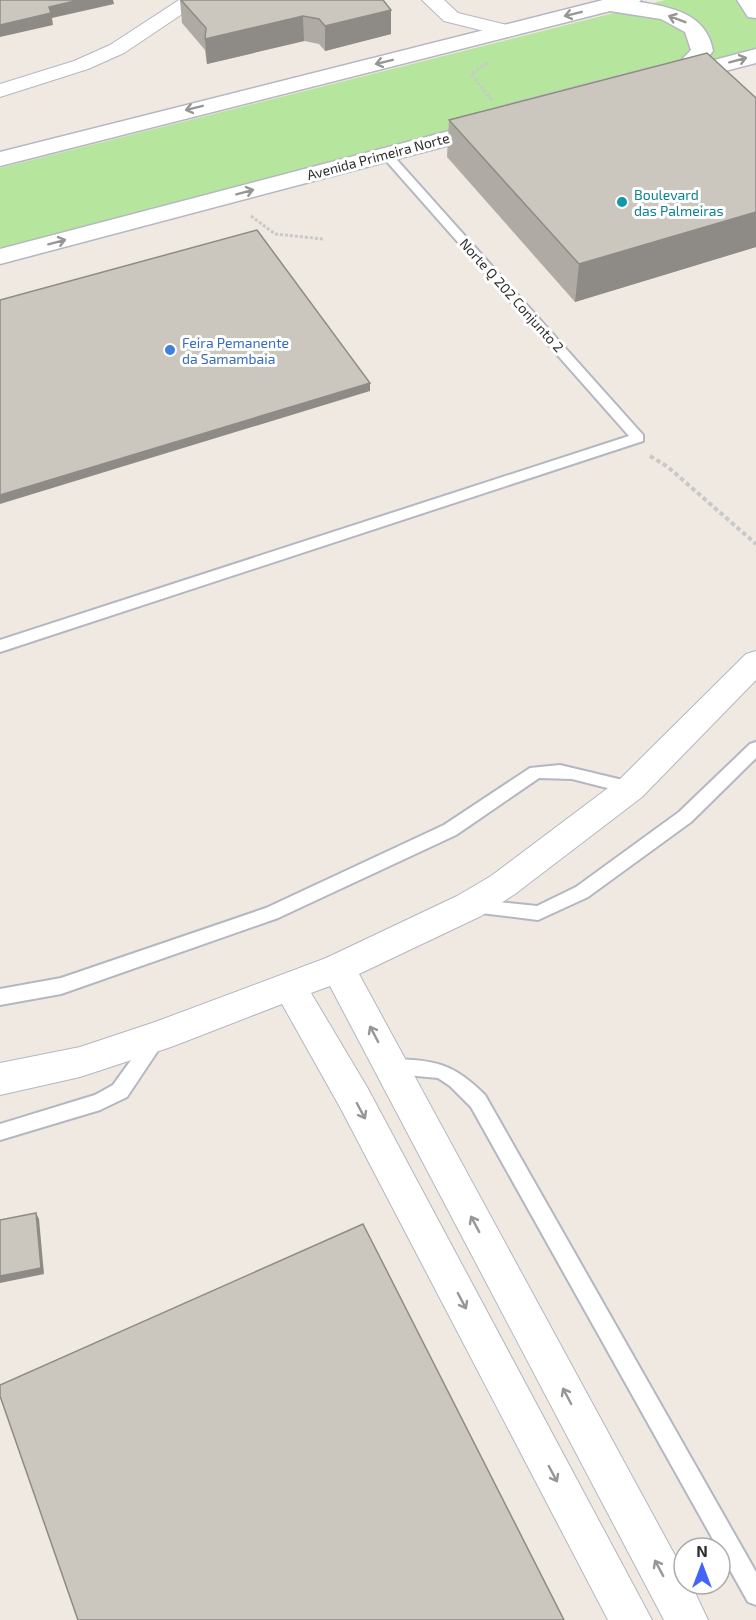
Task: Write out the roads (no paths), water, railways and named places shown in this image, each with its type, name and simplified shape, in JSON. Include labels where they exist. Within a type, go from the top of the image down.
[{"type":"main road","points":[[748,0],[756,12]]},
{"type":"main road","points":[[0,159],[619,3],[673,17],[696,29],[703,39],[702,51],[666,74],[756,56]]},
{"type":"main road","name":"Avenida Primeira Norte","points":[[0,257],[385,153],[503,115]]},
{"type":"street","points":[[0,91],[81,65],[117,49],[193,0]]},
{"type":"street","points":[[432,0],[451,17],[508,31]]},
{"type":"street","points":[[443,47],[451,17]]},
{"type":"street","points":[[0,1079],[80,1062],[159,1036],[338,968],[469,906],[503,885],[632,788],[756,662]]},
{"type":"street","points":[[338,968],[687,1620]]},
{"type":"street","points":[[290,987],[354,1098],[631,1620]]},
{"type":"lane","name":"Norte Q 202 Conjunto 2","points":[[0,646],[638,438],[385,153]]},
{"type":"lane","points":[[469,906],[538,913],[582,892],[686,817],[756,748]]},
{"type":"lane","points":[[0,997],[61,987],[272,913],[450,830],[536,772],[553,770],[632,788]]},
{"type":"lane","points":[[0,1132],[100,1102],[120,1091],[159,1036]]},
{"type":"lane","points":[[391,1067],[438,1068],[454,1076],[478,1101],[756,1594]]},
{"type":"place","name":"Boulevard das Palmeiras","points":[[622,202]]},
{"type":"place","name":"Feira Pemanente da Samambaia","points":[[170,350]]}]
